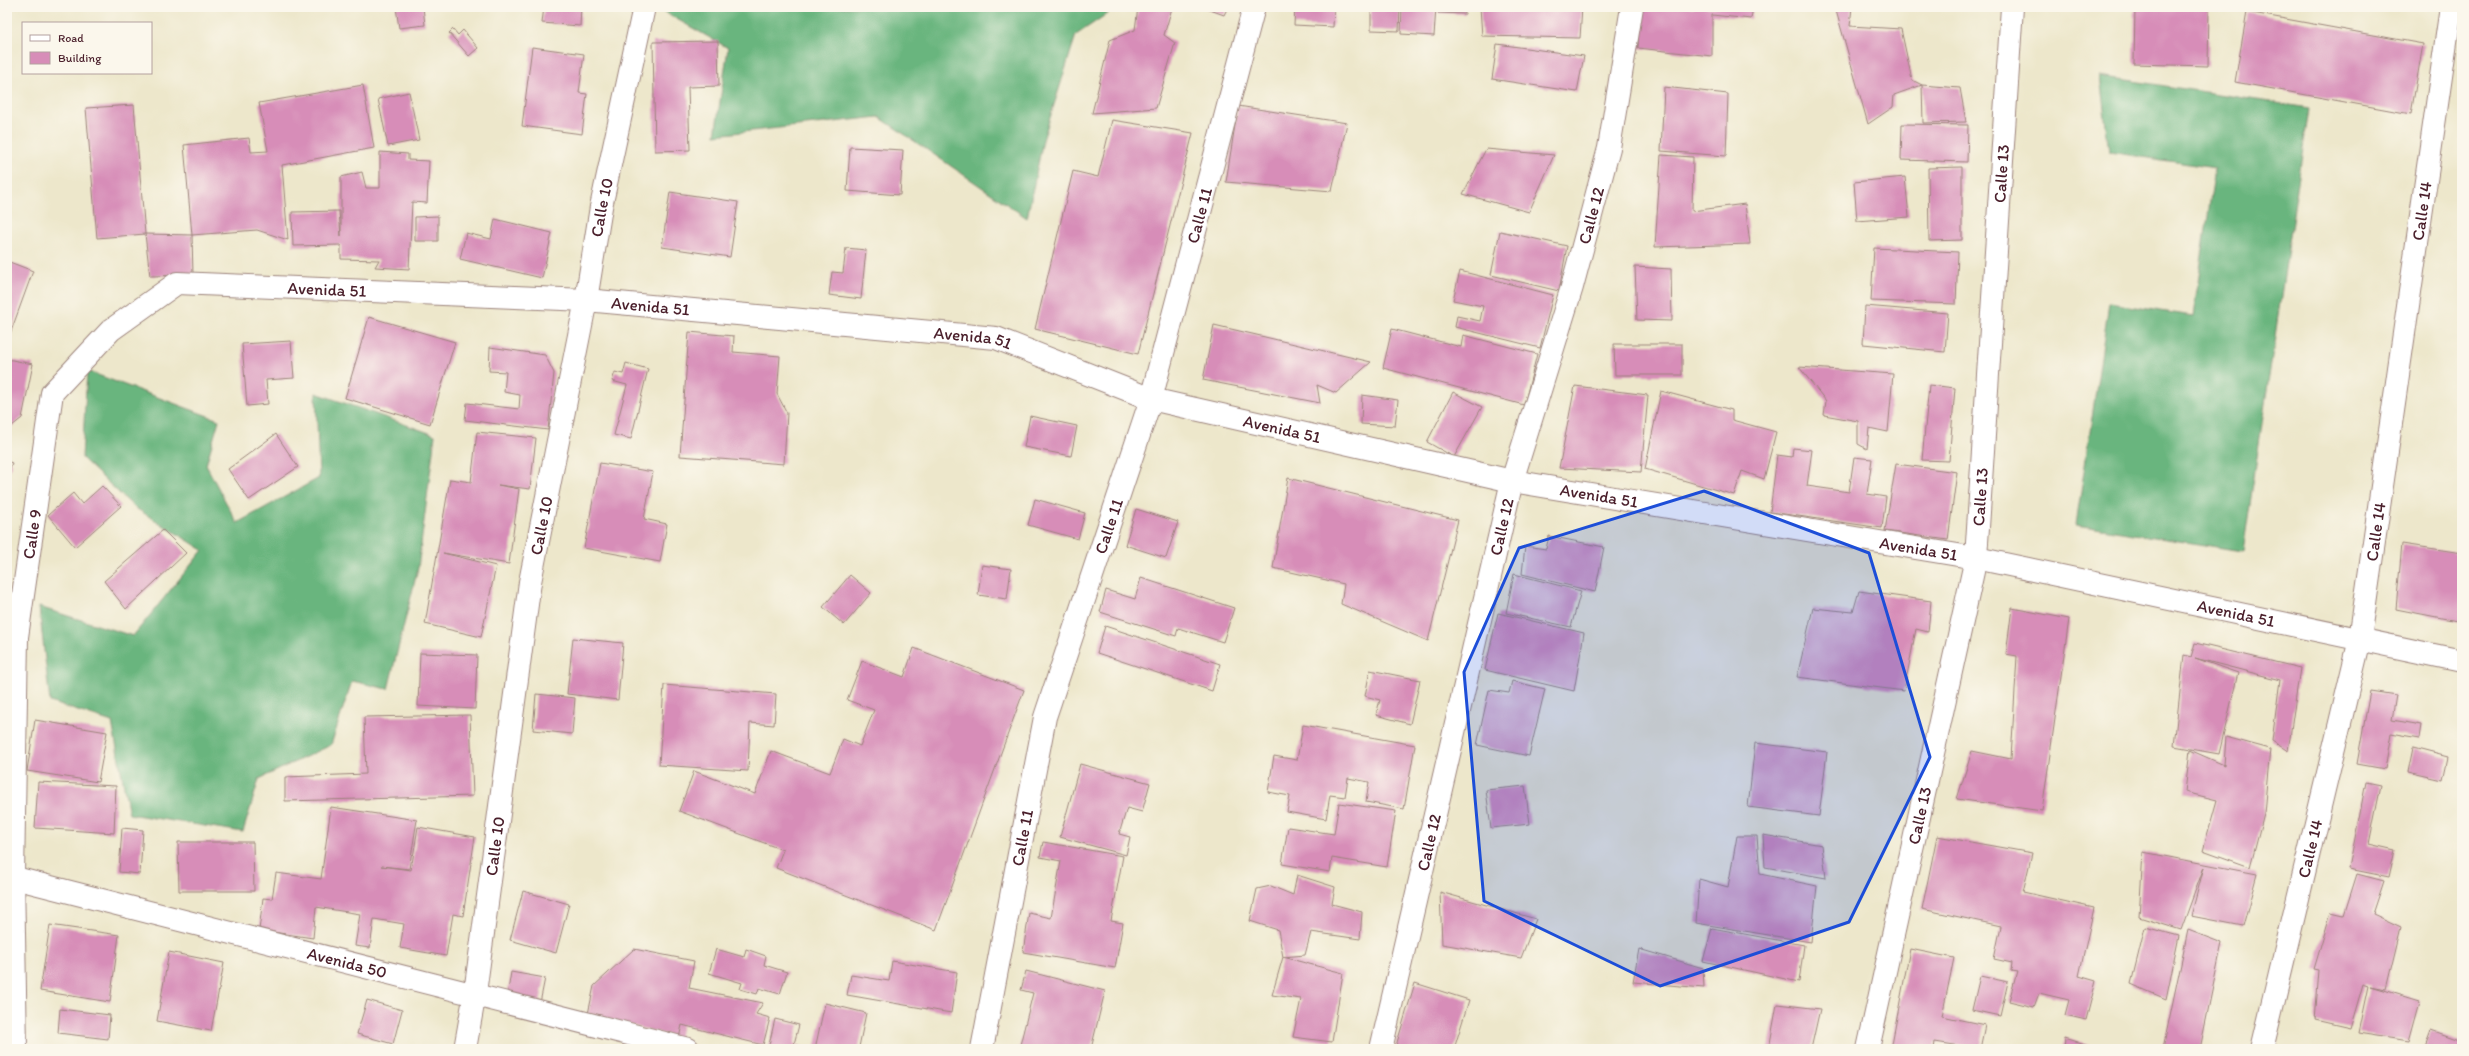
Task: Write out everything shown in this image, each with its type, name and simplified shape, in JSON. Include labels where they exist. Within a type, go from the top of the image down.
[{"type":"street","name":"Calle 10","points":[[465,1049],[475,993],[530,582],[586,300],[601,208],[644,7]]},
{"type":"street","name":"Calle 11","points":[[982,1049],[1045,717],[1151,399],[1254,7]]},
{"type":"street","name":"Calle 12","points":[[1381,1049],[1512,481],[1572,287],[1609,148],[1632,7]]},
{"type":"street","name":"Calle 13","points":[[1868,1049],[1976,558],[2012,7]]},
{"type":"street","name":"Calle 14","points":[[2262,1049],[2360,640],[2452,8]]},
{"type":"street","name":"Avenida 51","points":[[111,330],[177,283],[586,300],[996,338],[1151,399],[1512,481],[1976,558],[2462,661]]},
{"type":"street","name":"Calle 9","points":[[16,1049],[10,876],[17,637],[52,393],[111,330]]},
{"type":"street","name":"Avenida 50","points":[[10,876],[475,993],[688,1049]]},
{"type":"highlighted area","points":[[1704,491],[1869,553],[1930,757],[1849,922],[1660,986],[1484,901],[1464,672],[1519,548]]},
{"type":"green space","points":[[659,7],[1117,7],[1076,35],[1043,140],[1027,218],[879,117],[715,135],[728,48],[659,9]]},
{"type":"green space","points":[[2100,76],[2309,108],[2243,551],[2076,525],[2109,303],[2193,316],[2215,168],[2109,152]]},
{"type":"green space","points":[[87,371],[219,420],[206,465],[237,523],[319,478],[316,393],[435,435],[418,568],[388,689],[352,681],[331,745],[259,779],[243,832],[129,814],[112,722],[50,702],[39,607],[133,636],[203,550],[134,507],[82,458]]},
{"type":"building","points":[[396,7],[423,7],[425,25],[399,28]]},
{"type":"building","points":[[544,7],[581,7],[580,26],[542,23]]},
{"type":"building","points":[[1138,7],[1172,8],[1164,35],[1175,43],[1156,108],[1092,113],[1110,40],[1135,30]]},
{"type":"building","points":[[1202,7],[1228,7],[1224,15]]},
{"type":"building","points":[[1295,7],[1334,7],[1333,27],[1294,25]]},
{"type":"building","points":[[1371,7],[1400,7],[1399,31],[1371,30]]},
{"type":"building","points":[[1402,7],[1436,7],[1434,36],[1401,34]]},
{"type":"building","points":[[1439,7],[1465,7],[1465,14],[1438,13]]},
{"type":"building","points":[[1480,7],[1582,7],[1580,38],[1482,36]]},
{"type":"building","points":[[1640,7],[1753,7],[1751,19],[1712,15],[1712,56],[1638,48]]},
{"type":"building","points":[[1835,7],[1852,7],[1850,26],[1901,29],[1912,80],[1922,85],[1894,95],[1893,107],[1868,124]]},
{"type":"building","points":[[2135,7],[2209,7],[2208,66],[2134,64]]},
{"type":"building","points":[[2247,12],[2423,44],[2411,114],[2235,82]]},
{"type":"building","points":[[453,29],[458,35],[463,30],[478,48],[469,56],[449,33]]},
{"type":"building","points":[[718,41],[719,86],[688,87],[690,150],[655,151],[653,42]]},
{"type":"building","points":[[1497,44],[1584,56],[1577,92],[1492,79]]},
{"type":"building","points":[[532,47],[584,54],[579,93],[587,94],[582,134],[522,126]]},
{"type":"building","points":[[363,85],[374,148],[282,165],[288,240],[257,230],[192,235],[184,145],[249,138],[251,152],[268,151],[259,103]]},
{"type":"building","points":[[1922,85],[1960,88],[1966,122],[1923,123]]},
{"type":"building","points":[[1664,87],[1728,94],[1726,156],[1661,151]]},
{"type":"building","points":[[409,92],[419,140],[388,146],[378,99]]},
{"type":"building","points":[[134,105],[145,234],[97,238],[86,108]]},
{"type":"building","points":[[1238,106],[1347,123],[1332,191],[1226,182]]},
{"type":"building","points":[[1112,120],[1193,133],[1138,354],[1035,329],[1073,171],[1098,177]]},
{"type":"building","points":[[1902,124],[1968,125],[1967,162],[1901,160]]},
{"type":"building","points":[[850,147],[903,150],[900,195],[847,191]]},
{"type":"building","points":[[1486,149],[1554,155],[1529,212],[1463,194]]},
{"type":"building","points":[[380,152],[408,154],[408,160],[429,161],[427,203],[412,202],[409,269],[375,267],[379,260],[341,259],[341,245],[293,246],[292,212],[339,211],[341,236],[341,177],[362,172],[366,188],[380,188]]},
{"type":"building","points":[[1661,155],[1693,157],[1692,211],[1745,204],[1750,244],[1655,247]]},
{"type":"building","points":[[1962,167],[1962,240],[1929,241],[1928,168]]},
{"type":"building","points":[[1905,177],[1909,217],[1857,221],[1854,182]]},
{"type":"building","points":[[670,192],[738,202],[730,257],[662,247]]},
{"type":"building","points":[[438,216],[438,241],[415,241],[415,217]]},
{"type":"building","points":[[495,219],[552,233],[542,278],[460,259],[466,233],[491,239]]},
{"type":"building","points":[[1500,231],[1567,246],[1559,291],[1491,275]]},
{"type":"building","points":[[145,234],[192,235],[193,275],[150,276]]},
{"type":"building","points":[[846,248],[866,250],[861,299],[829,295],[832,272],[843,273]]},
{"type":"building","points":[[1874,248],[1958,252],[1956,304],[1871,301]]},
{"type":"building","points":[[7,261],[33,271],[10,334],[7,333]]},
{"type":"building","points":[[1635,267],[1671,269],[1672,321],[1637,320]]},
{"type":"building","points":[[1460,271],[1553,295],[1540,348],[1455,327],[1457,316],[1480,321],[1483,306],[1453,300]]},
{"type":"building","points":[[1865,306],[1948,313],[1945,352],[1863,344]]},
{"type":"building","points":[[369,317],[455,342],[430,424],[345,398]]},
{"type":"building","points":[[1214,325],[1371,362],[1336,393],[1317,385],[1320,403],[1203,380]]},
{"type":"building","points":[[1392,329],[1461,347],[1463,335],[1537,354],[1524,405],[1383,368]]},
{"type":"building","points":[[689,332],[734,336],[733,352],[780,356],[777,394],[787,413],[784,464],[680,456]]},
{"type":"building","points":[[291,341],[294,378],[266,380],[268,404],[247,406],[242,344]]},
{"type":"building","points":[[1614,344],[1682,344],[1682,375],[1615,375]]},
{"type":"building","points":[[490,347],[545,355],[554,373],[548,430],[465,420],[467,403],[519,409],[520,395],[504,392],[506,372],[489,371]]},
{"type":"building","points":[[7,359],[33,364],[22,418],[7,430]]},
{"type":"building","points":[[626,363],[648,369],[631,439],[614,435],[627,385],[612,381],[615,372],[623,374]]},
{"type":"building","points":[[1799,367],[1893,374],[1888,432],[1869,428],[1867,449],[1858,444],[1858,421],[1824,415],[1826,401]]},
{"type":"building","points":[[1929,385],[1955,388],[1949,461],[1922,460]]},
{"type":"building","points":[[1575,386],[1648,395],[1641,472],[1559,468]]},
{"type":"building","points":[[1661,391],[1732,410],[1732,420],[1776,432],[1764,479],[1742,471],[1734,495],[1645,469]]},
{"type":"building","points":[[1453,392],[1482,407],[1454,457],[1427,442]]},
{"type":"building","points":[[1362,395],[1398,400],[1395,426],[1361,424]]},
{"type":"building","points":[[1030,416],[1077,426],[1071,456],[1024,447]]},
{"type":"building","points":[[477,432],[536,438],[530,489],[498,485],[519,489],[509,564],[443,553],[496,566],[481,637],[425,624],[450,479],[471,482]]},
{"type":"building","points":[[276,434],[298,467],[249,500],[228,469]]},
{"type":"building","points":[[1793,448],[1812,450],[1807,486],[1849,492],[1854,457],[1872,459],[1867,494],[1886,497],[1882,528],[1770,512],[1777,455],[1792,457]]},
{"type":"building","points":[[7,461],[12,463],[7,475]]},
{"type":"building","points":[[600,463],[653,472],[644,519],[667,524],[660,562],[584,548]]},
{"type":"building","points":[[1896,464],[1957,472],[1948,540],[1885,531]]},
{"type":"building","points":[[1288,478],[1458,520],[1428,641],[1341,604],[1344,584],[1273,568]]},
{"type":"building","points":[[102,486],[121,506],[75,547],[48,515],[73,493],[82,504]]},
{"type":"building","points":[[1035,499],[1085,513],[1078,539],[1028,525]]},
{"type":"building","points":[[1136,509],[1178,522],[1166,558],[1125,545]]},
{"type":"building","points":[[163,530],[186,553],[126,609],[104,581]]},
{"type":"building","points":[[1549,536],[1604,547],[1595,592],[1522,574],[1525,546],[1546,549]]},
{"type":"building","points":[[2402,544],[2462,553],[2462,622],[2396,609]]},
{"type":"building","points":[[982,565],[1011,569],[1007,599],[978,595]]},
{"type":"building","points":[[1514,574],[1581,591],[1571,627],[1506,613]]},
{"type":"building","points":[[850,575],[871,593],[844,625],[823,607]]},
{"type":"building","points":[[1141,578],[1234,608],[1223,642],[1178,628],[1176,636],[1100,612],[1106,590],[1135,599]]},
{"type":"building","points":[[1859,591],[1931,601],[1928,632],[1916,629],[1904,691],[1797,677],[1813,608],[1853,612]]},
{"type":"building","points":[[2012,608],[2069,619],[2042,811],[1957,799],[1972,751],[2011,759],[2017,656],[2006,654]]},
{"type":"building","points":[[1498,613],[1584,633],[1574,691],[1485,670]]},
{"type":"building","points":[[1105,626],[1220,664],[1212,691],[1097,653]]},
{"type":"building","points":[[573,638],[623,643],[618,700],[567,694]]},
{"type":"building","points":[[2195,643],[2300,668],[2288,751],[2272,741],[2280,680],[2195,658],[2238,673],[2219,754],[2174,746],[2184,655],[2191,657]]},
{"type":"building","points":[[914,648],[1024,690],[936,930],[776,868],[783,850],[679,811],[694,771],[755,794],[771,751],[830,773],[843,739],[860,746],[874,710],[847,700],[862,661],[904,677]]},
{"type":"building","points":[[420,653],[477,655],[475,709],[418,706]]},
{"type":"building","points":[[1370,670],[1420,680],[1410,724],[1376,715],[1380,700],[1365,696]]},
{"type":"building","points":[[1512,681],[1545,689],[1529,756],[1477,745],[1489,690],[1509,693]]},
{"type":"building","points":[[664,685],[776,694],[774,725],[750,723],[748,771],[659,765]]},
{"type":"building","points":[[2370,691],[2396,695],[2392,720],[2422,725],[2420,738],[2391,733],[2385,769],[2357,764]]},
{"type":"building","points":[[536,694],[575,698],[572,734],[533,730]]},
{"type":"building","points":[[470,715],[473,796],[285,801],[285,777],[366,774],[364,717]]},
{"type":"building","points":[[35,720],[107,732],[98,782],[27,771]]},
{"type":"building","points":[[1303,725],[1415,745],[1404,809],[1366,802],[1369,782],[1348,778],[1345,797],[1330,795],[1326,819],[1287,812],[1290,796],[1268,792],[1274,756],[1297,760]]},
{"type":"building","points":[[2226,737],[2270,749],[2264,813],[2250,867],[2203,850],[2217,800],[2185,792],[2190,750],[2224,765]]},
{"type":"building","points":[[1755,743],[1827,752],[1819,816],[1748,807]]},
{"type":"building","points":[[2413,748],[2448,757],[2443,780],[2408,772]]},
{"type":"building","points":[[1080,764],[1150,783],[1142,812],[1127,808],[1119,834],[1130,837],[1126,855],[1060,837]]},
{"type":"building","points":[[38,782],[116,786],[114,833],[35,828]]},
{"type":"building","points":[[2366,782],[2381,785],[2369,844],[2395,850],[2389,877],[2349,869]]},
{"type":"building","points":[[1525,786],[1530,824],[1491,828],[1486,790]]},
{"type":"building","points":[[1339,803],[1396,811],[1387,867],[1332,858],[1330,872],[1282,864],[1288,827],[1334,834]]},
{"type":"building","points":[[331,807],[417,820],[409,869],[381,866],[411,870],[418,827],[475,837],[463,916],[453,914],[446,956],[400,948],[404,924],[374,919],[370,948],[355,946],[360,914],[316,907],[313,938],[259,930],[263,898],[272,899],[276,873],[321,879]]},
{"type":"building","points":[[122,828],[143,830],[140,874],[119,872]]},
{"type":"building","points":[[1763,835],[1822,845],[1826,878],[1765,867]]},
{"type":"building","points":[[1737,836],[1757,836],[1760,874],[1817,886],[1811,942],[1696,923],[1699,879],[1728,887]]},
{"type":"building","points":[[1937,836],[2032,853],[2023,892],[2094,908],[2079,976],[2096,981],[2086,1020],[2065,1015],[2069,1000],[2039,993],[2034,1007],[2009,1001],[2017,972],[2011,971],[2012,963],[1994,959],[2001,926],[1922,909]]},
{"type":"building","points":[[178,842],[253,842],[254,891],[179,891]]},
{"type":"building","points":[[1043,842],[1123,856],[1111,921],[1123,923],[1115,968],[1023,952],[1029,913],[1051,918],[1061,861],[1040,857]]},
{"type":"building","points":[[2143,852],[2257,874],[2243,926],[2191,916],[2204,867],[2181,930],[2139,917]]},
{"type":"building","points":[[2357,874],[2384,881],[2373,914],[2401,927],[2386,989],[2371,986],[2420,1001],[2409,1041],[2359,1033],[2369,986],[2363,984],[2350,1029],[2315,1021],[2319,970],[2314,969],[2331,912],[2344,915]]},
{"type":"building","points":[[1297,875],[1335,887],[1332,904],[1362,912],[1360,939],[1311,932],[1305,955],[1283,957],[1278,930],[1250,921],[1257,889],[1271,886],[1293,895]]},
{"type":"building","points":[[523,891],[569,904],[556,953],[510,940]]},
{"type":"building","points":[[1440,892],[1536,919],[1521,958],[1442,944]]},
{"type":"building","points":[[50,925],[119,935],[110,1002],[40,991]]},
{"type":"building","points":[[2145,927],[2179,936],[2166,999],[2131,984]]},
{"type":"building","points":[[1712,928],[1804,945],[1799,982],[1703,961]]},
{"type":"building","points":[[2188,930],[2222,943],[2200,1049],[2163,1049]]},
{"type":"building","points":[[634,949],[694,961],[689,988],[763,1003],[756,1014],[770,1018],[763,1045],[682,1025],[679,1038],[588,1014],[594,986]]},
{"type":"building","points":[[716,949],[744,957],[746,949],[766,956],[764,965],[787,972],[780,994],[759,988],[757,994],[740,989],[742,983],[709,973]]},
{"type":"building","points":[[1639,949],[1703,968],[1704,988],[1633,982]]},
{"type":"building","points":[[1910,949],[1954,958],[1942,1016],[1985,1025],[1980,1049],[1935,1042],[1934,1049],[1891,1049]]},
{"type":"building","points":[[169,952],[224,963],[211,1031],[157,1021]]},
{"type":"building","points":[[1283,957],[1343,973],[1332,1042],[1293,1037],[1301,999],[1272,995]]},
{"type":"building","points":[[892,961],[957,972],[951,1013],[847,995],[851,975],[889,981]]},
{"type":"building","points":[[1026,971],[1105,991],[1091,1049],[1019,1049],[1033,993],[1021,990]]},
{"type":"building","points":[[511,972],[545,978],[540,1003],[507,997]]},
{"type":"building","points":[[1980,976],[2008,982],[2000,1016],[1972,1010]]},
{"type":"building","points":[[1415,983],[1469,1000],[1454,1049],[1395,1049]]},
{"type":"building","points":[[367,1000],[402,1010],[393,1044],[357,1034]]},
{"type":"building","points":[[825,1003],[866,1013],[859,1047],[866,1049],[815,1049]]},
{"type":"building","points":[[1777,1004],[1820,1009],[1811,1049],[1769,1049]]},
{"type":"building","points":[[60,1009],[110,1015],[108,1039],[58,1033]]},
{"type":"building","points":[[775,1019],[799,1025],[794,1044],[810,1049],[768,1049]]},
{"type":"building","points":[[2431,1031],[2462,1042],[2462,1049],[2424,1049]]},
{"type":"building","points":[[2065,1038],[2100,1049],[2064,1049]]}]
